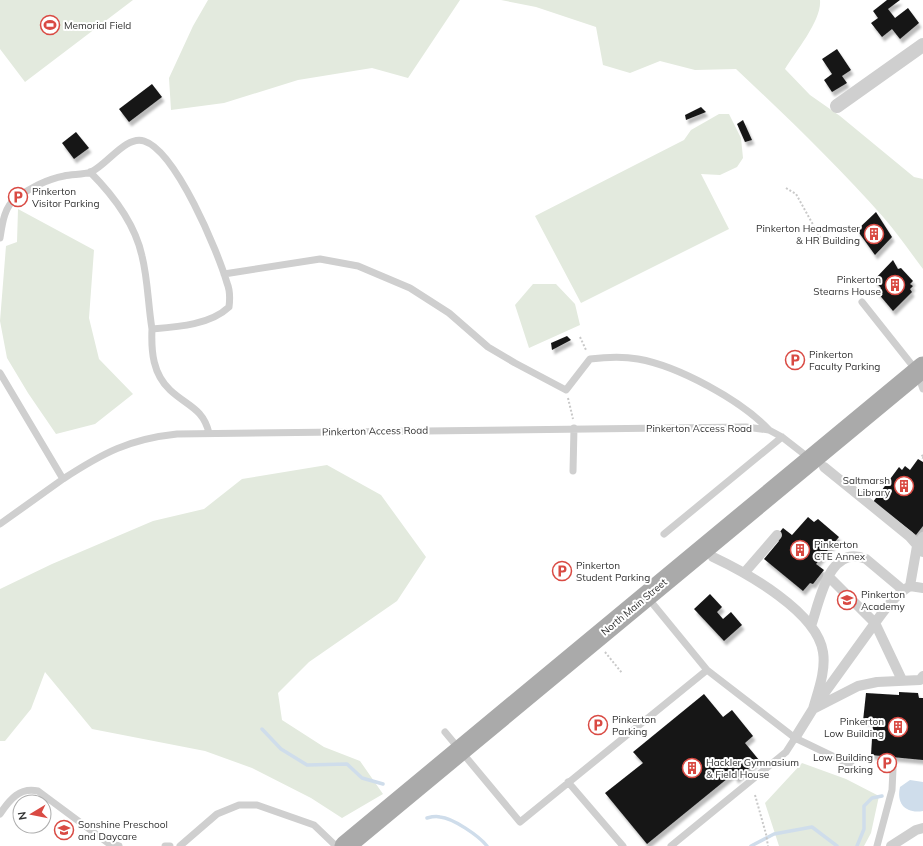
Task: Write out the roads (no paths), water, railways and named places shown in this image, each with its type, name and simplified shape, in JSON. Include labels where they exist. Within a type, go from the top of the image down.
[{"type":"main road","name":"North Main Street","points":[[345,846],[646,596],[817,463],[922,376]]},
{"type":"street","points":[[837,106],[923,45]]},
{"type":"street","points":[[795,738],[813,709],[890,603],[906,588],[921,545],[817,463]]},
{"type":"street","points":[[745,572],[776,535]]},
{"type":"street","points":[[714,556],[745,572],[798,612],[811,626],[820,640],[824,665],[813,709]]},
{"type":"street","points":[[811,626],[828,576],[842,558],[848,556],[858,556],[906,588],[923,588]]},
{"type":"street","points":[[828,576],[875,624],[902,680]]},
{"type":"street","points":[[813,709],[858,686],[868,683],[922,678]]},
{"type":"street","points":[[891,846],[916,830],[923,828]]},
{"type":"lane","points":[[0,238],[7,209],[13,200],[49,179],[90,172],[126,144],[135,140],[143,140],[150,144],[159,151],[181,180],[196,206],[228,283],[230,297],[229,307],[224,312],[191,324],[152,329]]},
{"type":"lane","points":[[90,172],[107,189],[122,212],[136,238],[142,254],[146,274],[152,329],[153,358],[162,381],[171,391],[197,410],[207,423],[209,433]]},
{"type":"lane","points":[[224,274],[310,260],[331,260],[352,264],[388,277],[410,288],[449,313],[488,347],[566,390],[590,359],[622,357],[653,362],[674,370],[742,406],[760,420],[769,430]]},
{"type":"lane","points":[[862,302],[922,376]]},
{"type":"lane","points":[[0,373],[63,479]]},
{"type":"lane","name":"Pinkerton Access Road","points":[[0,524],[98,456],[122,445],[151,436],[209,433],[746,427],[769,430],[782,437],[817,463]]},
{"type":"lane","points":[[573,471],[574,428]]},
{"type":"lane","points":[[664,534],[782,437]]},
{"type":"lane","points":[[646,596],[707,670],[795,738],[851,765]]},
{"type":"lane","points":[[446,732],[520,822],[707,670]]},
{"type":"lane","points":[[671,846],[786,752],[795,738]]},
{"type":"lane","points":[[877,846],[892,790],[893,769]]},
{"type":"lane","points":[[568,782],[623,846]]},
{"type":"lane","points":[[0,814],[14,796],[22,791],[38,791],[108,843],[119,846]]},
{"type":"lane","points":[[180,846],[217,814],[239,805],[257,805],[314,825],[336,846]]},
{"type":"water","points":[[910,780],[923,782],[923,811],[912,811],[907,809],[901,803],[899,793],[900,787]]},
{"type":"waterway","points":[[262,729],[281,749],[307,765],[347,764],[362,778],[383,784]]},
{"type":"waterway","points":[[857,846],[864,829],[864,806],[872,798],[882,796]]},
{"type":"waterway","points":[[427,818],[438,817],[452,821],[472,833],[487,846]]},
{"type":"waterway","points":[[751,846],[774,834],[812,827],[837,846]]},
{"type":"place","name":"Memorial Field","points":[[50,25]]},
{"type":"place","name":"Pinkerton Visitor Parking","points":[[18,197]]},
{"type":"place","name":"Pinkerton Headmaster & HR Building","points":[[874,234]]},
{"type":"place","name":"Pinkerton Stearns House","points":[[895,285]]},
{"type":"place","name":"Pinkerton Faculty Parking","points":[[795,360]]},
{"type":"place","name":"Saltmarsh Library","points":[[904,486]]},
{"type":"place","name":"Pinkerton CTE Annex","points":[[800,550]]},
{"type":"place","name":"Pinkerton Student Parking","points":[[562,571]]},
{"type":"place","name":"Pinkerton Academy","points":[[847,600]]},
{"type":"place","name":"Pinkerton Parking","points":[[598,725]]},
{"type":"place","name":"Pinkerton Low Building","points":[[898,727]]},
{"type":"place","name":"Low Building Parking","points":[[887,763]]},
{"type":"place","name":"Hackler Gymnasium & Field House","points":[[692,768]]},
{"type":"place","name":"Sonshine Preschool and Daycare","points":[[64,830]]}]
